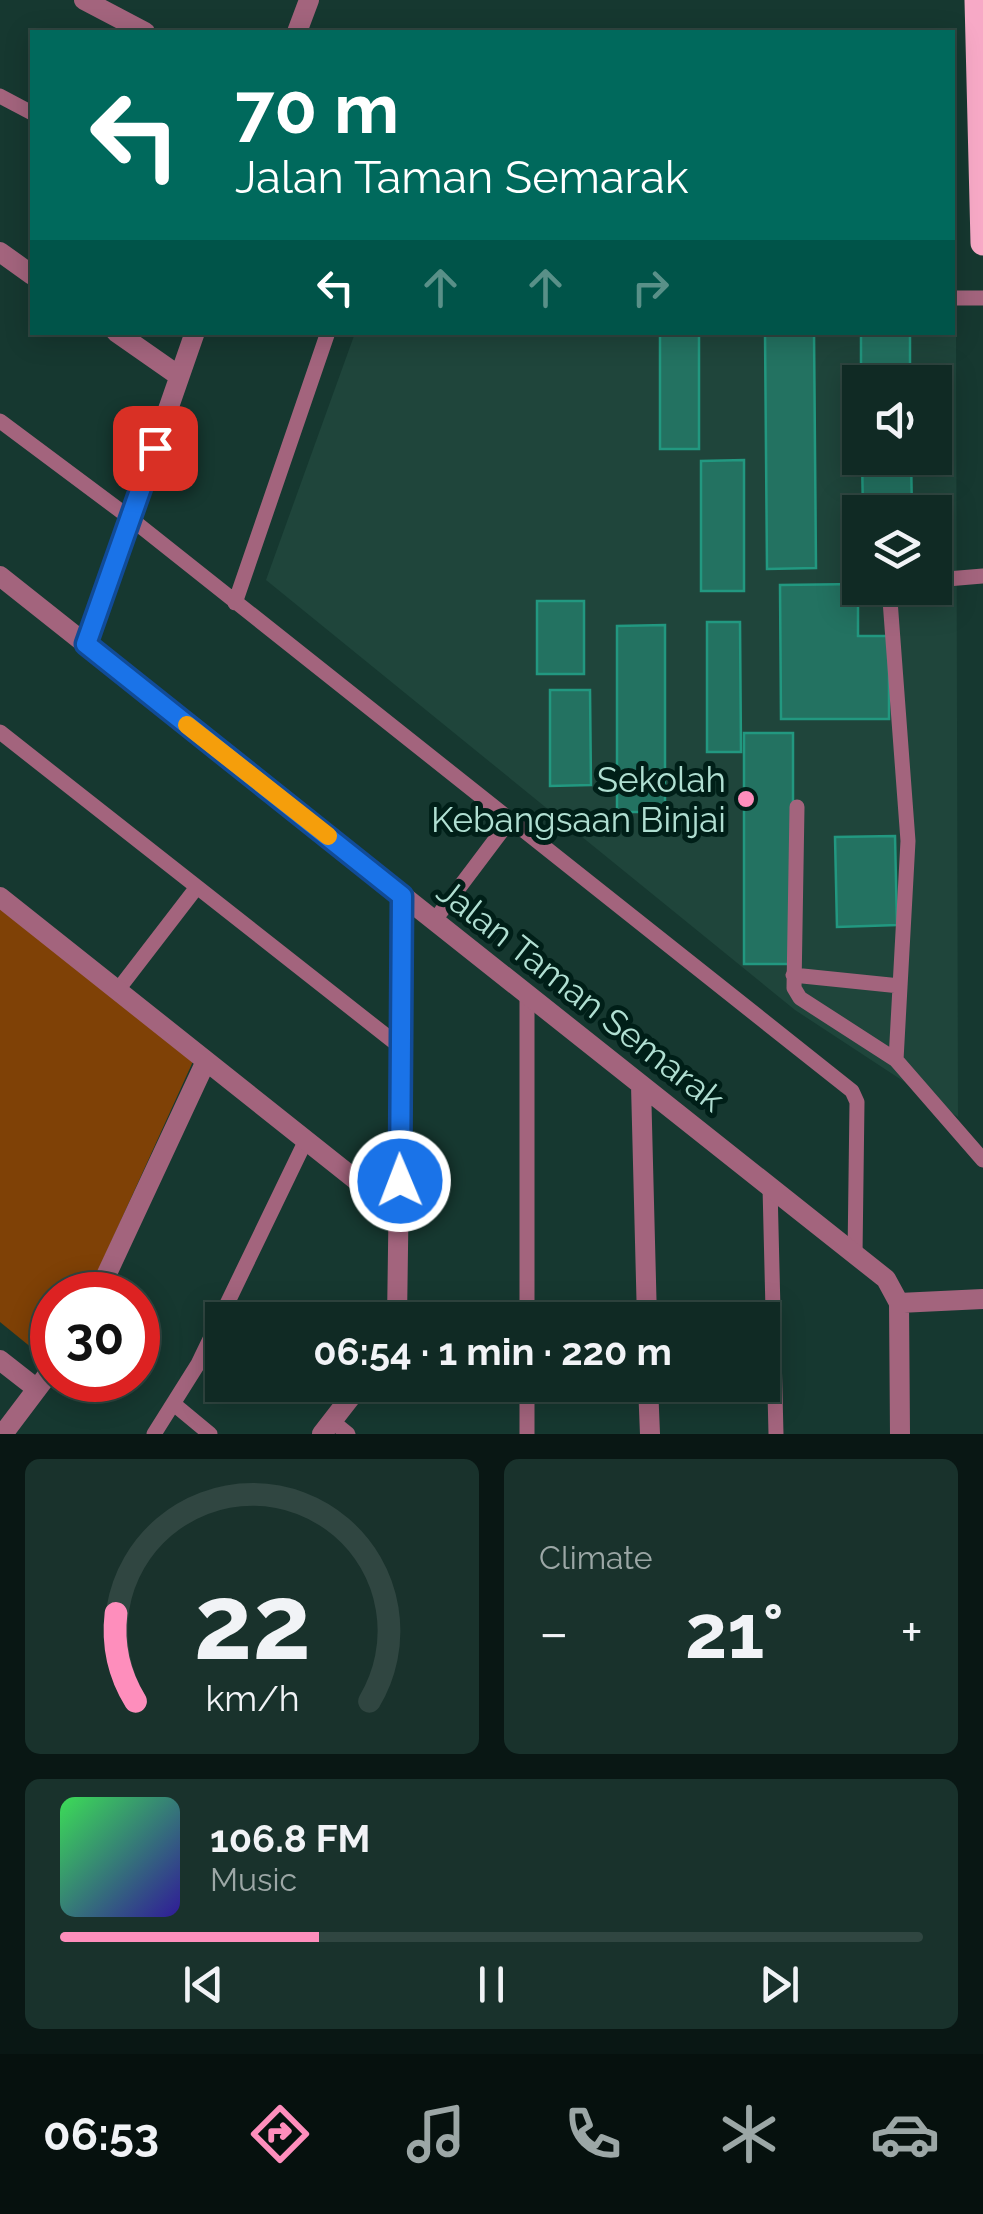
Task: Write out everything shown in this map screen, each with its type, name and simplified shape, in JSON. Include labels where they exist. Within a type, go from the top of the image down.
[{"type":"main road","points":[[978,0],[983,243]]},
{"type":"street","points":[[84,0],[142,30]]},
{"type":"street","points":[[299,30],[309,0]]},
{"type":"street","points":[[0,252],[30,274]]},
{"type":"street","points":[[120,335],[179,376]]},
{"type":"street","points":[[86,644],[193,335]]},
{"type":"street","name":"Jalan Taman Semarak","points":[[0,576],[886,1279],[899,1303]]},
{"type":"street","points":[[398,1302],[402,896]]},
{"type":"street","points":[[0,898],[400,1215]]},
{"type":"street","points":[[107,1272],[206,1061]]},
{"type":"street","points":[[641,1086],[647,1302]]},
{"type":"street","points":[[900,1434],[899,1303],[983,1299]]},
{"type":"street","points":[[0,1360],[30,1384]]},
{"type":"street","points":[[3,1434],[30,1398]]},
{"type":"street","points":[[334,1430],[350,1402]]},
{"type":"street","points":[[649,1402],[650,1434]]},
{"type":"lane","points":[[0,96],[30,112]]},
{"type":"lane","points":[[955,298],[983,298]]},
{"type":"lane","points":[[235,602],[327,335]]},
{"type":"lane","points":[[0,421],[130,518],[852,1091],[857,1102],[855,1255]]},
{"type":"lane","points":[[952,579],[983,576]]},
{"type":"lane","points":[[890,605],[908,842],[896,1060]]},
{"type":"lane","points":[[0,732],[398,1045]]},
{"type":"lane","points":[[798,807],[794,975],[800,998],[896,1060],[983,1160]]},
{"type":"lane","points":[[434,921],[510,820]]},
{"type":"lane","points":[[118,991],[197,887]]},
{"type":"lane","points":[[794,975],[900,986]]},
{"type":"lane","points":[[526,994],[527,1302]]},
{"type":"lane","points":[[154,1434],[175,1405],[306,1140]]},
{"type":"lane","points":[[770,1187],[776,1434]]},
{"type":"lane","points":[[527,1402],[527,1434]]},
{"type":"lane","points":[[175,1405],[210,1434]]},
{"type":"shaded area","name":"Sekolah Kebangsaan Binjai","points":[[956,313],[958,1117],[795,1010],[266,580],[354,335],[955,335]]},
{"type":"shaded area","points":[[0,904],[195,1057],[97,1272],[30,1272],[30,1346],[0,1322]]},
{"type":"building","points":[[660,335],[699,335],[699,449],[660,449]]},
{"type":"building","points":[[765,335],[814,335],[816,568],[767,569]]},
{"type":"building","points":[[861,335],[910,335],[910,365],[861,365]]},
{"type":"building","points":[[744,460],[744,591],[701,591],[701,461]]},
{"type":"building","points":[[862,475],[911,475],[912,495],[863,495]]},
{"type":"building","points":[[842,584],[842,605],[858,605],[858,636],[889,636],[889,719],[781,719],[780,585]]},
{"type":"building","points":[[537,601],[584,601],[584,674],[537,674]]},
{"type":"building","points":[[707,622],[740,622],[741,752],[707,752]]},
{"type":"building","points":[[665,625],[665,812],[617,812],[617,626]]},
{"type":"building","points":[[550,690],[590,690],[591,785],[550,786]]},
{"type":"building","points":[[744,733],[793,733],[793,964],[744,964]]},
{"type":"building","points":[[895,836],[897,925],[837,927],[835,837]]},
{"type":"slow traffic","points":[[187,725],[328,836]]},
{"type":"place","name":"Sekolah Kebangsaan Binjai","points":[[746,799]]},
{"type":"route","points":[[155,448],[86,644],[402,896],[400,1181]]}]
